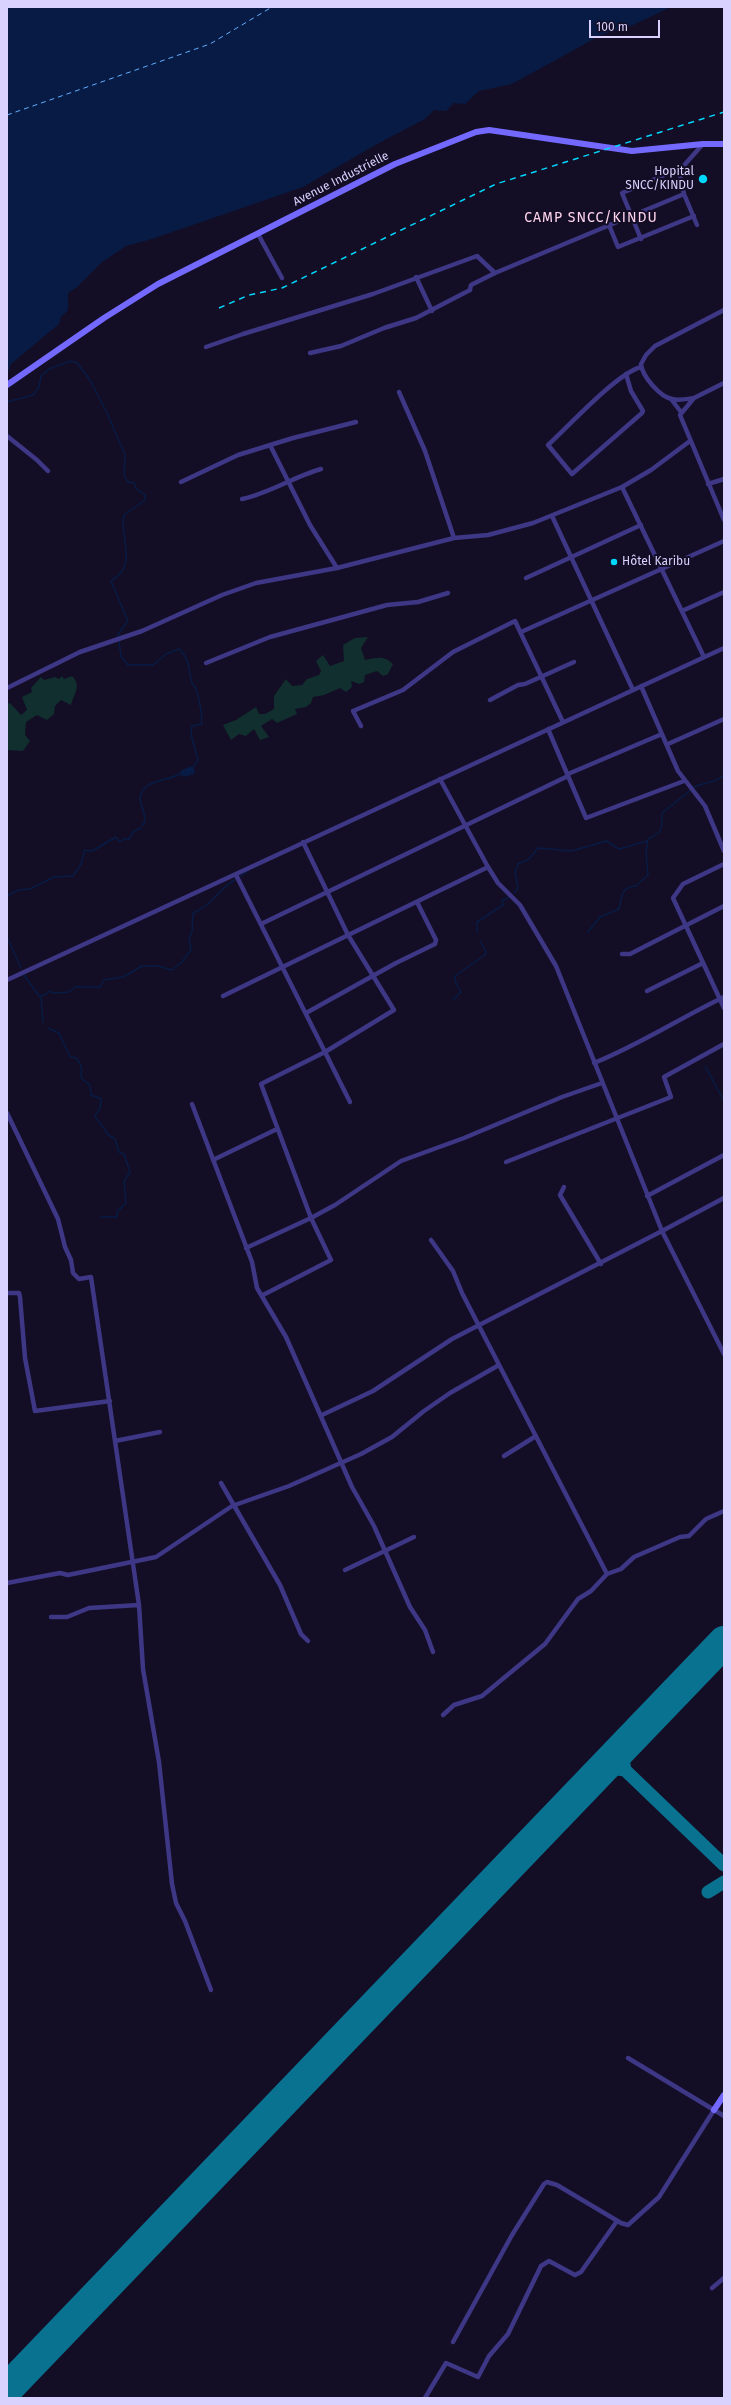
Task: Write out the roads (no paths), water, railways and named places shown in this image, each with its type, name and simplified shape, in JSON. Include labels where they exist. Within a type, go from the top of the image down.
[{"type":"street","name":"Avenue Industrielle","points":[[7,385],[104,318],[158,284],[395,164],[476,132],[489,130],[632,151],[703,144],[724,144]]},
{"type":"street","points":[[641,239],[622,195],[623,192],[681,168],[703,144]]},
{"type":"street","points":[[681,168],[680,178],[684,194],[697,224]]},
{"type":"street","points":[[310,353],[341,346],[432,311],[458,298],[470,290],[471,285],[495,273],[684,194]]},
{"type":"street","points":[[609,225],[618,247],[641,239],[694,216]]},
{"type":"street","points":[[258,234],[282,278]]},
{"type":"street","points":[[206,347],[373,294],[416,277],[477,256],[495,273]]},
{"type":"street","points":[[416,277],[432,311]]},
{"type":"street","points":[[681,412],[671,399],[654,387],[641,367],[643,359],[655,346],[724,310]]},
{"type":"street","points":[[626,374],[631,391],[643,411],[642,414],[572,474],[548,445],[626,374],[641,367]]},
{"type":"street","points":[[724,383],[694,398],[681,412],[680,418],[724,520]]},
{"type":"street","points":[[399,392],[425,451],[454,538]]},
{"type":"street","points":[[671,399],[694,398]]},
{"type":"street","points":[[181,482],[238,455],[356,422]]},
{"type":"street","points":[[7,436],[37,460],[48,471]]},
{"type":"street","points":[[7,688],[80,652],[114,640],[120,640],[222,595],[256,583],[337,568],[454,538],[499,533],[552,516],[622,487],[651,470],[690,441]]},
{"type":"street","points":[[270,445],[310,525],[337,568]]},
{"type":"street","points":[[242,499],[262,495],[321,469]]},
{"type":"street","points":[[708,484],[724,479]]},
{"type":"street","points":[[622,487],[704,657]]},
{"type":"street","points":[[552,516],[633,690]]},
{"type":"street","points":[[526,578],[641,525]]},
{"type":"street","points":[[521,632],[724,541]]},
{"type":"street","points":[[682,611],[724,592]]},
{"type":"street","points":[[206,663],[263,639],[377,608],[418,602],[448,593]]},
{"type":"street","points":[[361,726],[354,712],[403,690],[453,652],[515,621],[563,722]]},
{"type":"street","points":[[7,980],[724,648]]},
{"type":"street","points":[[490,700],[518,685],[542,677],[574,662]]},
{"type":"street","points":[[641,686],[684,781],[704,806],[724,851]]},
{"type":"street","points":[[668,744],[724,720]]},
{"type":"street","points":[[548,729],[576,790],[584,817],[587,819],[684,781]]},
{"type":"street","points":[[261,924],[568,775],[662,734]]},
{"type":"street","points":[[440,779],[488,867],[498,883],[520,906],[556,966],[662,1231],[724,1354]]},
{"type":"street","points":[[263,1295],[331,1260],[311,1218],[261,1084],[325,1052],[394,1010],[348,935],[303,842]]},
{"type":"street","points":[[724,864],[682,884],[673,897],[703,963],[722,998],[724,1008]]},
{"type":"street","points":[[223,996],[488,867]]},
{"type":"street","points":[[236,875],[350,1102]]},
{"type":"street","points":[[306,1013],[373,975],[436,944],[436,940],[417,902]]},
{"type":"street","points":[[622,954],[630,954],[724,906]]},
{"type":"street","points":[[647,991],[703,963]]},
{"type":"street","points":[[594,1063],[620,1052],[661,1028],[722,998]]},
{"type":"street","points":[[506,1162],[671,1096],[664,1077],[724,1044]]},
{"type":"street","points":[[246,1248],[311,1218],[335,1205],[401,1161],[464,1138],[562,1097],[602,1083]]},
{"type":"street","points":[[192,1104],[252,1262],[256,1285],[286,1337],[322,1415],[352,1487],[360,1498],[361,1505],[374,1526],[410,1607],[424,1630],[432,1652]]},
{"type":"street","points":[[7,1113],[58,1219],[65,1247],[71,1260],[73,1273],[79,1279],[91,1277],[110,1401],[138,1605],[143,1669],[159,1762],[176,1903],[185,1921],[211,1990]]},
{"type":"street","points":[[213,1160],[277,1129]]},
{"type":"street","points":[[647,1196],[724,1155]]},
{"type":"street","points":[[564,1187],[560,1195],[601,1264]]},
{"type":"street","points":[[322,1415],[373,1392],[452,1339],[479,1327],[601,1264],[724,1198]]},
{"type":"street","points":[[430,1240],[453,1271],[479,1327],[607,1574]]},
{"type":"street","points":[[7,1293],[19,1293],[20,1297],[25,1358],[35,1411],[110,1401]]},
{"type":"street","points":[[7,1583],[60,1573],[68,1575],[156,1558],[232,1506],[289,1486],[392,1437],[420,1414],[450,1393],[499,1365]]},
{"type":"street","points":[[115,1441],[160,1432]]},
{"type":"street","points":[[504,1456],[536,1436]]},
{"type":"street","points":[[221,1484],[232,1506],[280,1585],[301,1634],[308,1641]]},
{"type":"street","points":[[443,1715],[458,1704],[482,1696],[545,1644],[578,1599],[591,1591],[607,1574],[621,1569],[634,1557],[680,1537],[689,1536],[706,1519],[724,1511]]},
{"type":"street","points":[[345,1570],[414,1537]]},
{"type":"street","points":[[51,1617],[66,1617],[89,1608],[138,1605]]},
{"type":"street","points":[[628,2058],[724,2116]]},
{"type":"street","points":[[453,2342],[512,2236],[544,2184],[547,2182],[556,2185],[617,2221],[628,2225],[633,2223],[659,2197],[724,2094]]},
{"type":"street","points":[[425,2398],[446,2363],[478,2377],[489,2356],[508,2334],[541,2266],[549,2262],[570,2274],[575,2275],[581,2272],[617,2221]]},
{"type":"street","points":[[712,2288],[724,2278]]},
{"type":"water","points":[[7,7],[671,7],[633,25],[601,35],[512,84],[479,91],[465,104],[454,103],[446,111],[434,110],[425,119],[379,143],[303,187],[152,239],[126,246],[101,263],[76,288],[68,293],[68,310],[61,317],[59,324],[11,364],[7,375]]},
{"type":"water","points":[[191,766],[195,770],[194,774],[184,777],[181,775],[180,771]]},
{"type":"waterway","points":[[7,402],[33,395],[39,387],[41,376],[49,369],[70,361],[77,363],[90,380],[107,413],[125,455],[124,475],[128,482],[134,483],[136,488],[145,495],[145,500],[124,515],[123,523],[126,558],[120,574],[111,581],[128,621],[118,634],[121,656],[128,665],[153,665],[166,654],[179,649],[186,658],[192,683],[197,691],[202,720],[202,724],[192,726],[191,734],[198,760],[193,767]]},
{"type":"waterway","points":[[7,896],[18,890],[30,889],[54,877],[73,876],[81,864],[85,850],[92,851],[116,837],[120,842],[124,839],[129,839],[134,831],[141,828],[145,821],[140,799],[141,793],[149,785],[180,774]]},
{"type":"waterway","points":[[588,932],[600,917],[619,909],[623,893],[627,888],[636,886],[648,875],[646,853],[648,839],[660,831],[662,826],[662,813],[696,786],[717,780],[724,775]]},
{"type":"waterway","points":[[514,893],[518,888],[515,872],[518,864],[529,859],[538,848],[572,851],[606,841],[619,849],[647,841]]},
{"type":"waterway","points":[[239,877],[248,871]]},
{"type":"waterway","points":[[24,975],[39,996],[45,995],[50,991],[53,993],[69,992],[75,987],[100,987],[104,980],[123,977],[142,966],[158,966],[172,970],[181,963],[191,950],[189,938],[192,932],[193,913],[205,906],[236,879]]},
{"type":"waterway","points":[[477,932],[477,922],[503,905],[502,901],[509,897]]},
{"type":"waterway","points":[[7,937],[21,968]]},
{"type":"waterway","points":[[453,1000],[461,992],[455,981],[455,976],[485,955],[486,952],[480,941]]},
{"type":"waterway","points":[[41,996],[43,1022]]},
{"type":"waterway","points":[[48,1028],[59,1033],[70,1057],[76,1058],[81,1065],[81,1078],[90,1085],[91,1095],[101,1099],[100,1109],[95,1115],[107,1134],[115,1139],[119,1152],[124,1154],[130,1172],[124,1181],[126,1203],[117,1212],[117,1217],[101,1217]]},
{"type":"waterway","points":[[705,1066],[724,1101]]},
{"type":"railway","points":[[219,308],[249,295],[282,288],[496,184],[724,112]]},
{"type":"place","name":"Hopital SNCC/KINDU","points":[[703,179]]},
{"type":"place","name":"Hôtel Karibu","points":[[614,562]]},
{"type":"district","name":"CAMP SNCC/KINDU","points":[[591,218]]}]
